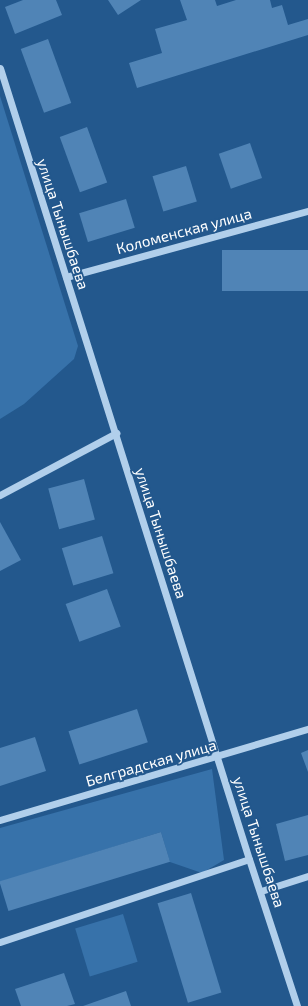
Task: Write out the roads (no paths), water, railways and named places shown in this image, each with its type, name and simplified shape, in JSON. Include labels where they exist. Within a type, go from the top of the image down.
[{"type":"street","name":"улица Тынышбаева","points":[[0,68],[249,859],[261,891],[297,1006]]},
{"type":"street","name":"Коломенская улица","points":[[66,277],[308,211]]},
{"type":"street","points":[[0,495],[116,433]]},
{"type":"street","name":"Белградская улица","points":[[0,820],[218,757],[308,729]]},
{"type":"street","points":[[0,942],[249,859]]},
{"type":"street","points":[[261,891],[308,876]]}]
